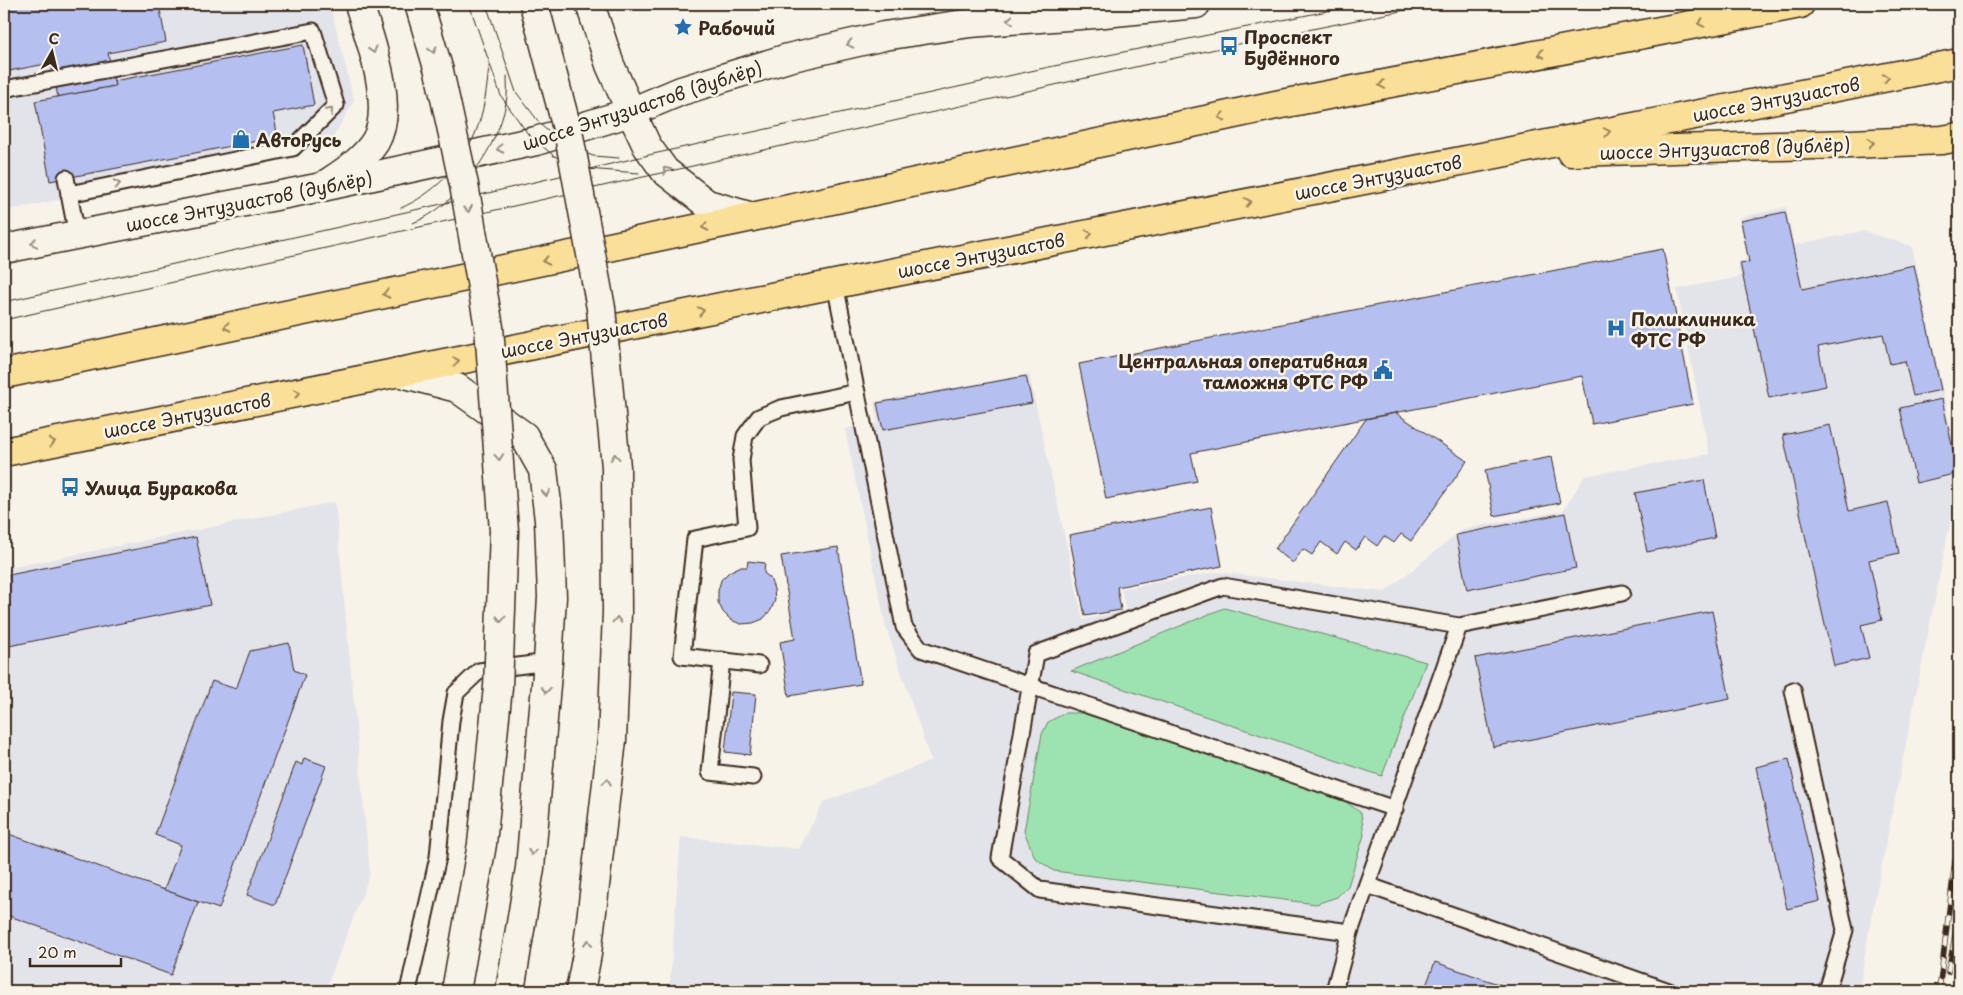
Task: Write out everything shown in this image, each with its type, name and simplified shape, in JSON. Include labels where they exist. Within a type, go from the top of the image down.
[{"type":"main road","points":[[322,187],[357,163],[375,141],[383,114],[379,71],[359,4]]},
{"type":"main road","points":[[419,4],[441,80],[464,185],[489,327],[504,531],[498,687],[482,844],[456,991]]},
{"type":"main road","points":[[534,4],[569,136],[601,308],[616,467],[618,612],[612,740],[587,954],[580,991]]},
{"type":"main road","points":[[590,4],[610,66],[647,146],[665,171],[707,204],[752,218]]},
{"type":"main road","name":"шоссе Энтузиастов (дублёр)","points":[[4,249],[322,187],[536,141],[631,112],[681,91],[788,58],[884,36],[970,23],[1196,4]]},
{"type":"main road","points":[[4,374],[752,218],[1276,105],[1800,4]]},
{"type":"main road","name":"шоссе Энтузиастов","points":[[4,452],[835,284],[1959,63]]},
{"type":"main road","name":"шоссе Энтузиастов (дублёр)","points":[[1490,154],[1851,144],[1942,140],[1959,137]]},
{"type":"main road","points":[[398,372],[457,388],[524,436],[543,470],[549,520],[552,597],[548,662],[530,868],[510,991]]},
{"type":"lane","points":[[4,89],[313,31],[336,105],[293,148],[69,194]]},
{"type":"lane","points":[[66,178],[76,235]]},
{"type":"lane","points":[[835,284],[904,627],[921,649],[1395,808]]},
{"type":"lane","points":[[759,665],[682,656],[695,539],[747,528],[741,460],[746,436],[759,417],[781,408],[857,392]]},
{"type":"lane","points":[[1350,932],[1040,890],[1000,858],[1036,654],[1223,586],[1459,626],[1622,593]]},
{"type":"lane","points":[[1334,991],[1350,932],[1459,626]]},
{"type":"lane","points":[[722,660],[710,772],[753,777]]},
{"type":"lane","points":[[408,991],[438,857],[451,721],[456,693],[479,671],[548,662]]},
{"type":"lane","points":[[1793,690],[1845,930],[1826,991]]},
{"type":"lane","points":[[1367,885],[1669,991]]},
{"type":"shaded area","points":[[4,4],[330,4],[354,101],[328,146],[4,211]]},
{"type":"shaded area","points":[[1786,207],[1794,245],[1863,231],[1912,246],[1959,468],[1959,478],[1871,919],[1859,991],[668,991],[681,837],[799,849],[824,802],[931,761],[886,627],[845,429],[878,423],[874,402],[1029,374],[1083,620],[1126,610],[1121,589],[1216,572],[1385,592],[1463,529],[1563,511],[1585,476],[1709,454],[1677,289],[1740,277],[1737,262],[1748,259],[1739,218]]},
{"type":"shaded area","points":[[335,502],[370,874],[325,991],[4,991],[4,569]]},
{"type":"green space","points":[[1224,608],[1426,662],[1382,776],[1071,671]]},
{"type":"green space","points":[[1065,713],[1082,713],[1341,798],[1361,813],[1364,835],[1348,886],[1337,897],[1316,904],[1054,871],[1035,858],[1024,831],[1042,734],[1048,722]]},
{"type":"building","points":[[4,4],[159,4],[166,42],[108,53],[115,86],[58,97],[51,63],[4,72]]},
{"type":"building","points":[[303,45],[314,105],[273,113],[278,137],[50,181],[35,101],[115,86],[114,81]]},
{"type":"building","points":[[1785,212],[1802,289],[1914,265],[1941,390],[1913,396],[1905,361],[1890,364],[1883,334],[1818,347],[1826,386],[1769,398],[1740,263],[1749,262],[1741,221]]},
{"type":"building","name":"Центральная оперативная таможня ФТС РФ","points":[[1663,249],[1693,404],[1592,424],[1582,376],[1191,453],[1197,481],[1106,499],[1079,364]]},
{"type":"building","points":[[1026,376],[1032,403],[883,430],[877,403]]},
{"type":"building","points":[[1942,399],[1958,473],[1916,483],[1900,408]]},
{"type":"building","points":[[1396,413],[1467,461],[1411,541],[1401,534],[1394,543],[1384,536],[1377,546],[1365,537],[1356,550],[1345,542],[1337,554],[1321,542],[1312,555],[1303,549],[1293,563],[1275,549],[1366,419]]},
{"type":"building","points":[[1830,425],[1849,511],[1888,502],[1899,553],[1869,560],[1882,620],[1861,625],[1869,658],[1834,666],[1783,435]]},
{"type":"building","points":[[1551,457],[1560,503],[1494,516],[1485,470]]},
{"type":"building","points":[[1704,480],[1715,538],[1647,552],[1635,493]]},
{"type":"building","points":[[1211,507],[1222,566],[1117,587],[1121,610],[1085,616],[1069,535]]},
{"type":"building","points":[[1565,513],[1576,568],[1467,590],[1456,535]]},
{"type":"building","points":[[196,537],[210,605],[4,647],[4,576]]},
{"type":"building","points":[[838,547],[861,684],[789,696],[780,642],[795,639],[781,556]]},
{"type":"building","points":[[748,561],[765,563],[764,573],[770,578],[775,600],[771,610],[763,619],[753,623],[741,624],[731,620],[723,612],[718,602],[718,591],[721,580],[729,572],[739,567],[747,567]]},
{"type":"building","points":[[1712,611],[1730,699],[1493,747],[1475,658]]},
{"type":"building","points":[[289,643],[294,670],[305,675],[219,909],[164,890],[181,845],[155,835],[212,681],[236,689],[250,651]]},
{"type":"building","points":[[731,692],[756,694],[750,755],[725,752]]},
{"type":"building","points":[[304,758],[326,766],[275,905],[247,895],[296,762],[302,765]]},
{"type":"building","points":[[1789,759],[1820,901],[1787,909],[1756,767]]},
{"type":"building","points":[[6,833],[198,902],[171,975],[4,914],[4,838]]},
{"type":"building","points":[[1435,962],[1518,991],[1424,991]]},
{"type":"tram line","points":[[469,4],[501,96],[528,134],[554,156],[587,169],[639,173]]},
{"type":"tram line","points":[[486,4],[516,92],[542,126],[563,144],[593,156],[619,158]]},
{"type":"tram line","points":[[4,302],[446,203],[653,154],[1049,67],[1362,4]]},
{"type":"tram line","points":[[4,320],[1229,46],[1435,4]]},
{"type":"tram line","points":[[401,208],[435,187],[462,158],[475,134],[481,117],[489,66]]},
{"type":"tram line","points":[[413,223],[445,204],[473,174],[484,157],[494,138],[507,100],[507,76]]},
{"type":"railway","points":[[1939,991],[1959,829]]},
{"type":"railway","points":[[1948,972],[1959,915]]},
{"type":"place","name":"Рабочий","points":[[683,27]]},
{"type":"place","name":"Проспект Будённого","points":[[1229,46]]},
{"type":"place","name":"АвтоРусь","points":[[241,139]]},
{"type":"place","name":"Поликлиника ФТС РФ","points":[[1616,328]]},
{"type":"place","name":"Центральная оперативная таможня ФТС РФ","points":[[1383,370]]},
{"type":"place","name":"Улица Буракова","points":[[70,487]]}]
